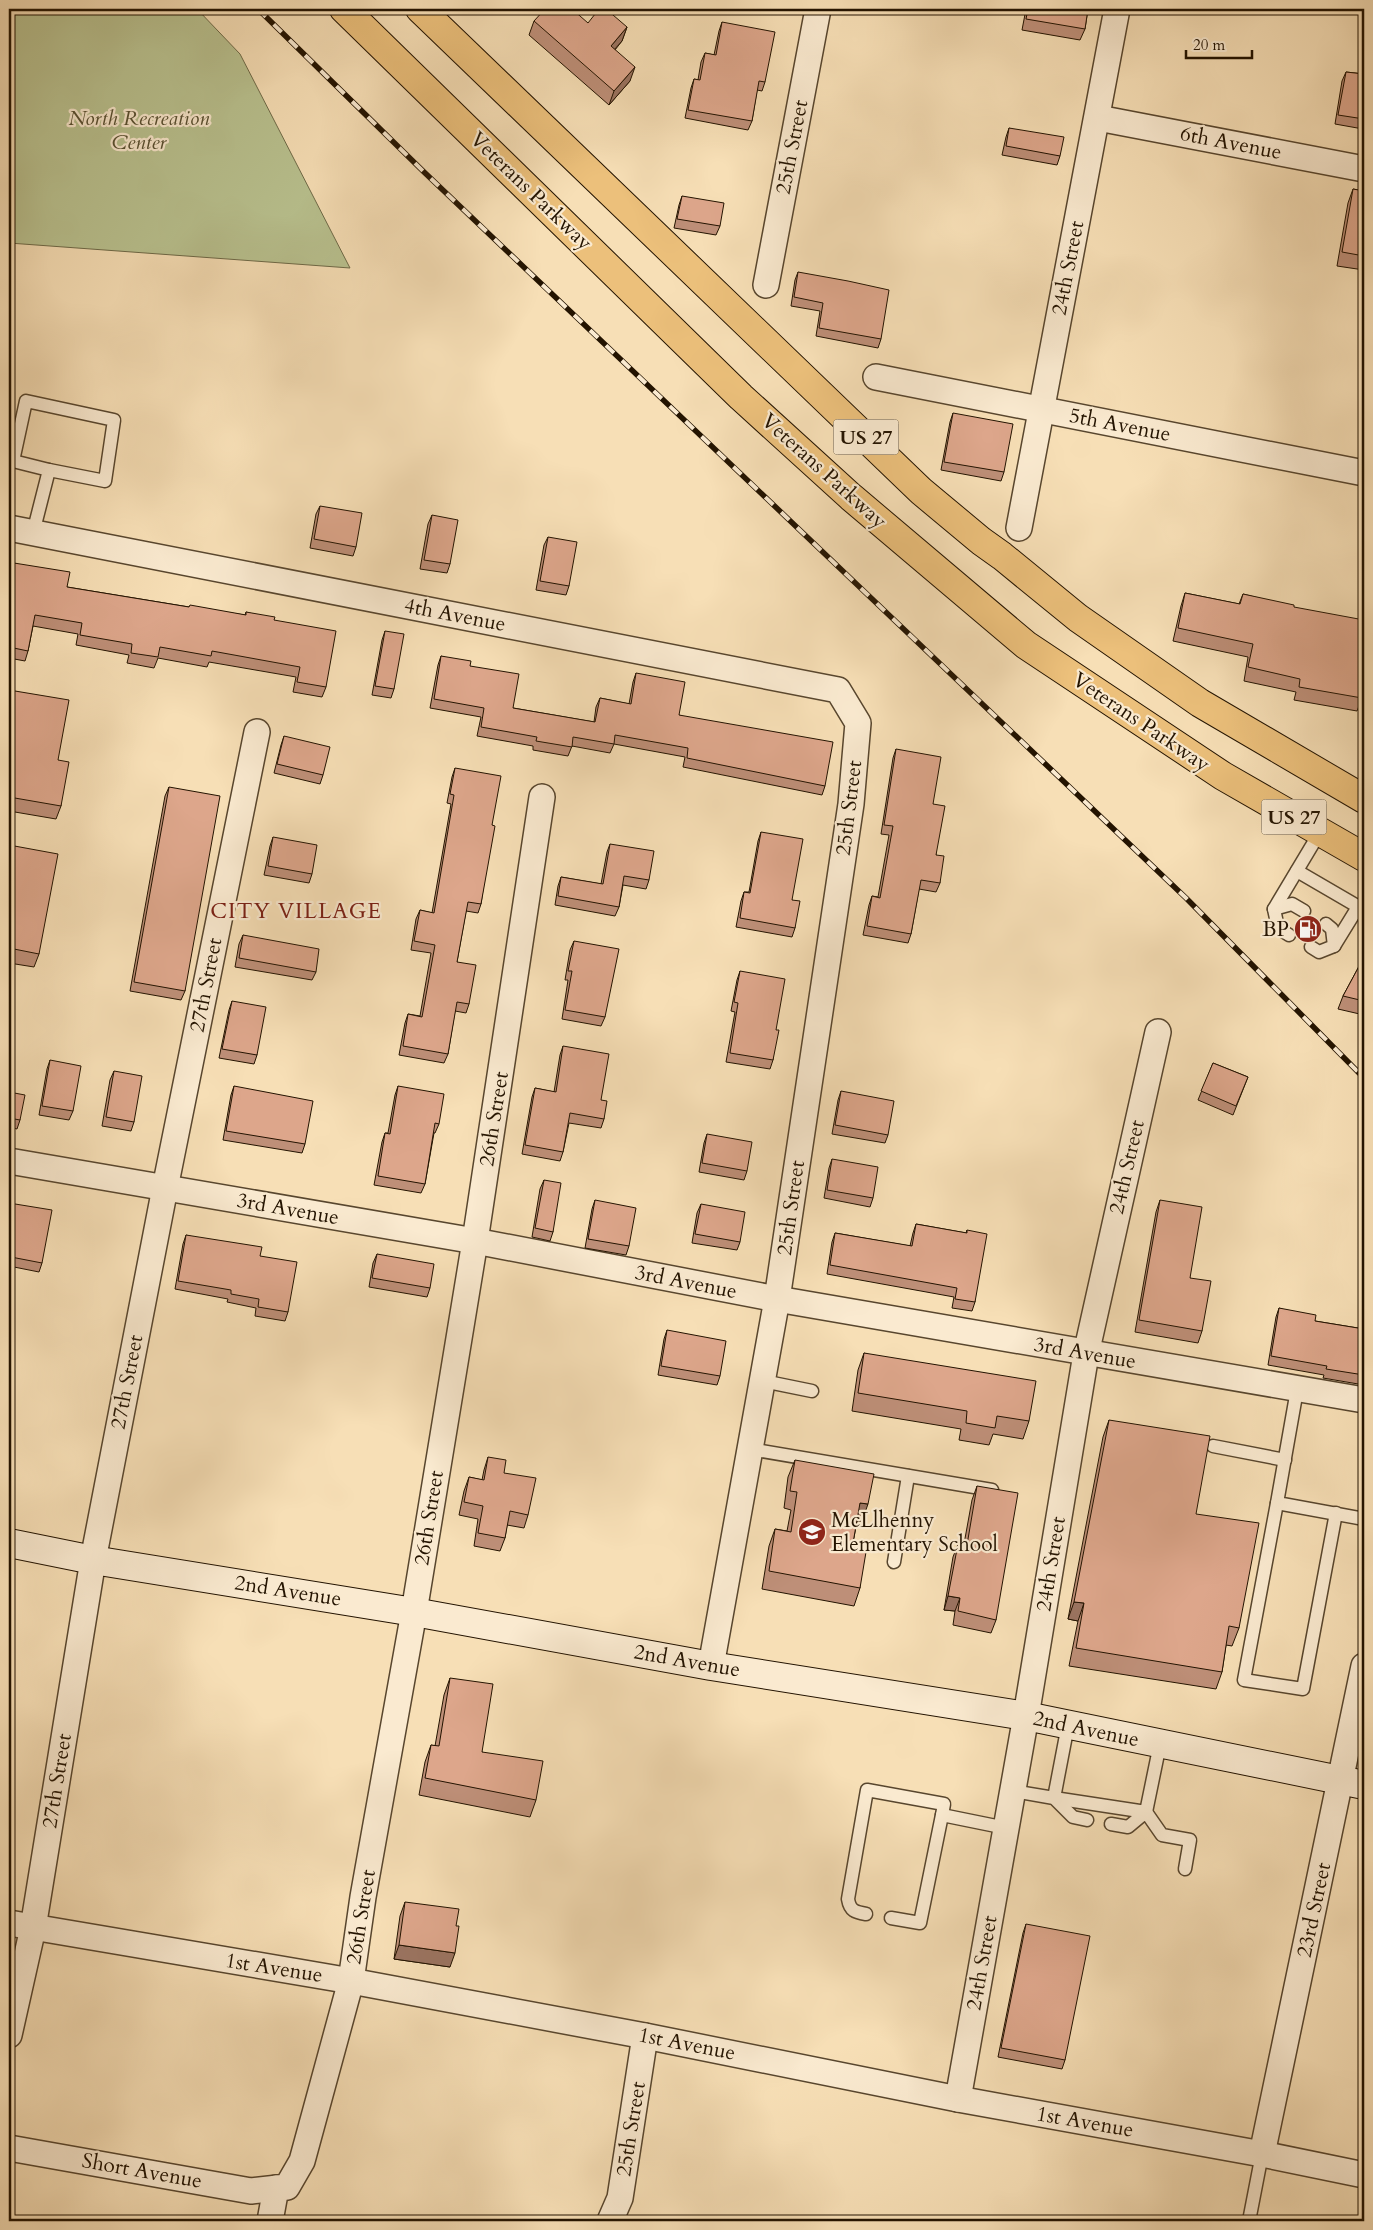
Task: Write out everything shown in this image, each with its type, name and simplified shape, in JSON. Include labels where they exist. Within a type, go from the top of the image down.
[{"type":"main road","name":"Veterans Parkway","points":[[344,9],[742,397],[851,497],[1026,645],[1223,776],[1364,857]]},
{"type":"main road","name":"US 27","points":[[420,9],[921,491],[1078,618],[1200,703],[1364,799]]},
{"type":"main road","name":"2nd Avenue","points":[[9,1542],[93,1560],[414,1612],[711,1666],[1026,1716],[1353,1784]]},
{"type":"street","name":"25th Street","points":[[766,286],[818,9]]},
{"type":"street","name":"24th Street","points":[[1019,528],[1098,118],[1117,9]]},
{"type":"street","name":"6th Avenue","points":[[1098,118],[1364,168]]},
{"type":"street","name":"5th Avenue","points":[[876,377],[1364,473]]},
{"type":"street","name":"4th Avenue","points":[[9,528],[838,690],[858,723],[856,749]]},
{"type":"street","name":"27th Street","points":[[9,2035],[21,1925],[165,1188],[257,732]]},
{"type":"street","name":"25th Street","points":[[711,1666],[778,1299],[850,813],[856,749]]},
{"type":"street","name":"26th Street","points":[[276,2188],[287,2187],[302,2161],[351,1980],[363,1897],[414,1612],[475,1241],[542,797]]},
{"type":"street","name":"24th Street","points":[[958,2099],[1026,1716],[1086,1354],[1158,1032]]},
{"type":"street","name":"3rd Avenue","points":[[9,1161],[475,1241],[778,1299],[1086,1354],[1364,1400]]},
{"type":"street","name":"23rd Street","points":[[1262,2154],[1353,1784],[1364,1666]]},
{"type":"street","name":"1st Avenue","points":[[21,1925],[351,1980],[645,2036],[958,2099],[1262,2154],[1364,2175]]},
{"type":"street","name":"25th Street","points":[[610,2221],[620,2198],[645,2036]]},
{"type":"street","name":"Short Avenue","points":[[9,2148],[251,2191],[276,2188]]},
{"type":"street","points":[[270,2221],[276,2188]]},
{"type":"lane","points":[[26,401],[114,420],[105,481],[49,470],[11,460],[26,401]]},
{"type":"lane","points":[[33,533],[49,470]]},
{"type":"lane","points":[[1289,935],[1278,928],[1274,909],[1320,832]]},
{"type":"lane","points":[[1297,871],[1361,908],[1334,946],[1319,952],[1311,947]]},
{"type":"lane","points":[[1274,909],[1292,904],[1304,911]]},
{"type":"lane","points":[[1326,924],[1332,929],[1334,946]]},
{"type":"lane","points":[[763,1381],[812,1391]]},
{"type":"lane","points":[[1298,1390],[1244,1680],[1303,1689],[1336,1513]]},
{"type":"lane","points":[[1213,1446],[1285,1460]]},
{"type":"lane","points":[[750,1449],[1005,1493]]},
{"type":"lane","points":[[894,1562],[908,1476]]},
{"type":"lane","points":[[1277,1503],[1364,1519]]},
{"type":"lane","points":[[1054,1798],[1068,1725]]},
{"type":"lane","points":[[1111,1824],[1128,1827],[1146,1812],[1160,1744]]},
{"type":"lane","points":[[866,1914],[855,1912],[849,1908],[848,1899],[867,1790],[944,1804],[920,1923],[891,1918]]},
{"type":"lane","points":[[1013,1791],[1146,1812],[1162,1835],[1190,1840],[1185,1869]]},
{"type":"lane","points":[[1054,1798],[1072,1817],[1087,1820]]},
{"type":"lane","points":[[942,1815],[1006,1828]]},
{"type":"lane","points":[[1249,2221],[1262,2154]]},
{"type":"green space","name":"North Recreation Center","points":[[9,9],[197,9],[240,54],[350,268],[9,243]]},
{"type":"building","points":[[545,9],[572,9],[588,23],[599,9],[606,9],[627,27],[611,46],[635,67],[614,91],[534,21]]},
{"type":"building","points":[[1028,9],[1088,9],[1085,29],[1026,19]]},
{"type":"building","points":[[722,22],[775,32],[765,82],[759,81],[752,121],[688,110],[694,79],[700,80],[705,53],[716,55]]},
{"type":"building","points":[[1346,72],[1364,74],[1364,119],[1338,115]]},
{"type":"building","points":[[1009,128],[1064,137],[1060,156],[1006,146]]},
{"type":"building","points":[[1353,189],[1364,191],[1364,256],[1342,252]]},
{"type":"building","points":[[682,196],[724,203],[720,226],[677,219]]},
{"type":"building","points":[[798,272],[889,290],[881,339],[819,328],[823,303],[794,297]]},
{"type":"building","points":[[953,413],[1013,424],[1004,472],[944,462]]},
{"type":"building","points":[[320,506],[362,513],[356,547],[314,539]]},
{"type":"building","points":[[432,515],[458,520],[450,564],[424,560]]},
{"type":"building","points":[[548,537],[577,542],[569,586],[540,581]]},
{"type":"building","points":[[14,563],[70,572],[67,587],[246,615],[246,612],[275,617],[274,620],[336,631],[326,687],[297,682],[300,667],[212,651],[211,656],[160,647],[158,657],[131,653],[132,644],[80,635],[82,623],[35,615],[28,651],[9,647],[9,590]]},
{"type":"building","points":[[1185,593],[1240,604],[1243,594],[1294,605],[1294,607],[1364,620],[1364,683],[1362,698],[1299,687],[1300,679],[1248,667],[1253,644],[1178,628]]},
{"type":"building","points":[[385,631],[404,634],[394,689],[375,686]]},
{"type":"building","points":[[441,656],[471,661],[470,666],[519,674],[513,708],[595,722],[600,698],[631,704],[636,673],[685,682],[679,715],[833,742],[825,786],[687,758],[688,748],[615,735],[614,744],[573,737],[572,747],[536,741],[537,737],[481,727],[484,708],[434,699]]},
{"type":"building","points":[[9,690],[69,700],[58,760],[69,762],[61,806],[9,797]]},
{"type":"building","points":[[284,736],[330,747],[323,775],[277,764]]},
{"type":"building","points":[[896,749],[941,757],[933,804],[945,806],[936,855],[944,856],[940,883],[921,880],[911,934],[867,926],[872,896],[880,898],[893,826],[884,825]]},
{"type":"building","points":[[455,768],[501,776],[492,825],[495,826],[481,904],[468,902],[457,962],[476,965],[469,1004],[457,1002],[448,1054],[403,1046],[408,1014],[422,1017],[435,945],[414,941],[420,910],[434,913],[454,795],[450,794]]},
{"type":"building","points":[[169,787],[220,796],[185,991],[134,982]]},
{"type":"building","points":[[761,832],[803,839],[792,900],[800,901],[795,928],[740,918],[744,892],[750,893]]},
{"type":"building","points":[[273,837],[317,845],[312,874],[268,866]]},
{"type":"building","points":[[610,844],[654,851],[649,880],[624,876],[619,907],[558,896],[561,877],[603,884]]},
{"type":"building","points":[[9,845],[58,854],[39,954],[9,948]]},
{"type":"building","points":[[243,935],[319,949],[316,972],[239,958]]},
{"type":"building","points":[[574,941],[619,949],[605,1017],[565,1010],[572,971],[568,971]]},
{"type":"building","points":[[1364,957],[1364,1001],[1343,996]]},
{"type":"building","points":[[740,971],[785,979],[776,1030],[779,1030],[773,1060],[730,1053],[738,1003],[734,1002]]},
{"type":"building","points":[[232,1001],[266,1007],[257,1055],[222,1049]]},
{"type":"building","points":[[563,1046],[609,1054],[601,1100],[607,1101],[604,1119],[570,1113],[563,1152],[525,1145],[535,1088],[556,1092]]},
{"type":"building","points":[[50,1060],[81,1066],[73,1111],[42,1106]]},
{"type":"building","points":[[1213,1063],[1248,1077],[1236,1106],[1201,1091]]},
{"type":"building","points":[[114,1071],[142,1076],[134,1122],[106,1117]]},
{"type":"building","points":[[234,1086],[313,1101],[305,1144],[226,1131]]},
{"type":"building","points":[[398,1086],[444,1094],[439,1124],[435,1123],[425,1184],[378,1176],[385,1133],[390,1134]]},
{"type":"building","points":[[841,1091],[894,1101],[888,1135],[835,1125]]},
{"type":"building","points":[[9,1092],[25,1095],[20,1120],[9,1118]]},
{"type":"building","points":[[707,1134],[752,1142],[747,1171],[702,1163]]},
{"type":"building","points":[[832,1159],[878,1167],[873,1198],[827,1190]]},
{"type":"building","points":[[544,1180],[561,1183],[553,1232],[535,1228]]},
{"type":"building","points":[[595,1200],[636,1208],[629,1246],[588,1239]]},
{"type":"building","points":[[1160,1200],[1202,1207],[1190,1278],[1211,1281],[1202,1331],[1139,1320]]},
{"type":"building","points":[[9,1203],[52,1210],[42,1263],[11,1257],[14,1240],[9,1239]]},
{"type":"building","points":[[701,1204],[745,1212],[740,1242],[695,1234]]},
{"type":"building","points":[[916,1224],[967,1233],[967,1230],[987,1234],[975,1302],[955,1299],[957,1288],[830,1265],[835,1233],[912,1246]]},
{"type":"building","points":[[186,1235],[262,1247],[260,1256],[297,1262],[288,1312],[258,1307],[259,1299],[231,1294],[231,1290],[178,1281]]},
{"type":"building","points":[[377,1254],[434,1264],[430,1288],[372,1278]]},
{"type":"building","points":[[1279,1308],[1316,1315],[1315,1321],[1364,1329],[1364,1375],[1326,1369],[1327,1366],[1271,1356]]},
{"type":"building","points":[[667,1330],[726,1341],[720,1376],[661,1366]]},
{"type":"building","points":[[864,1353],[1036,1381],[1029,1421],[997,1416],[995,1428],[966,1423],[967,1411],[858,1393]]},
{"type":"building","points":[[1109,1420],[1210,1436],[1196,1514],[1259,1523],[1239,1628],[1229,1626],[1222,1672],[1076,1648],[1084,1603],[1074,1602]]},
{"type":"building","points":[[488,1457],[506,1460],[504,1473],[536,1478],[528,1515],[510,1511],[505,1538],[478,1533],[483,1506],[464,1502],[469,1477],[484,1480]]},
{"type":"building","points":[[795,1460],[874,1474],[868,1504],[860,1503],[853,1543],[867,1546],[860,1588],[769,1571],[775,1529],[791,1532],[797,1492],[790,1491]]},
{"type":"building","points":[[977,1486],[1018,1493],[996,1620],[958,1611],[960,1598],[948,1596],[958,1544],[967,1545]]},
{"type":"building","points":[[450,1678],[493,1684],[482,1752],[543,1761],[536,1800],[425,1778],[431,1745],[439,1746]]},
{"type":"building","points":[[405,1902],[459,1909],[456,1926],[459,1926],[455,1953],[399,1945]]},
{"type":"building","points":[[1026,1924],[1090,1936],[1065,2060],[1001,2048]]},
{"type":"railway","points":[[258,9],[424,172],[1186,898],[1364,1078]]},
{"type":"place","name":"BP","points":[[1308,929]]},
{"type":"place","name":"McLlhenny Elementary School","points":[[812,1532]]},
{"type":"district","name":"CITY VILLAGE","points":[[296,911]]}]
